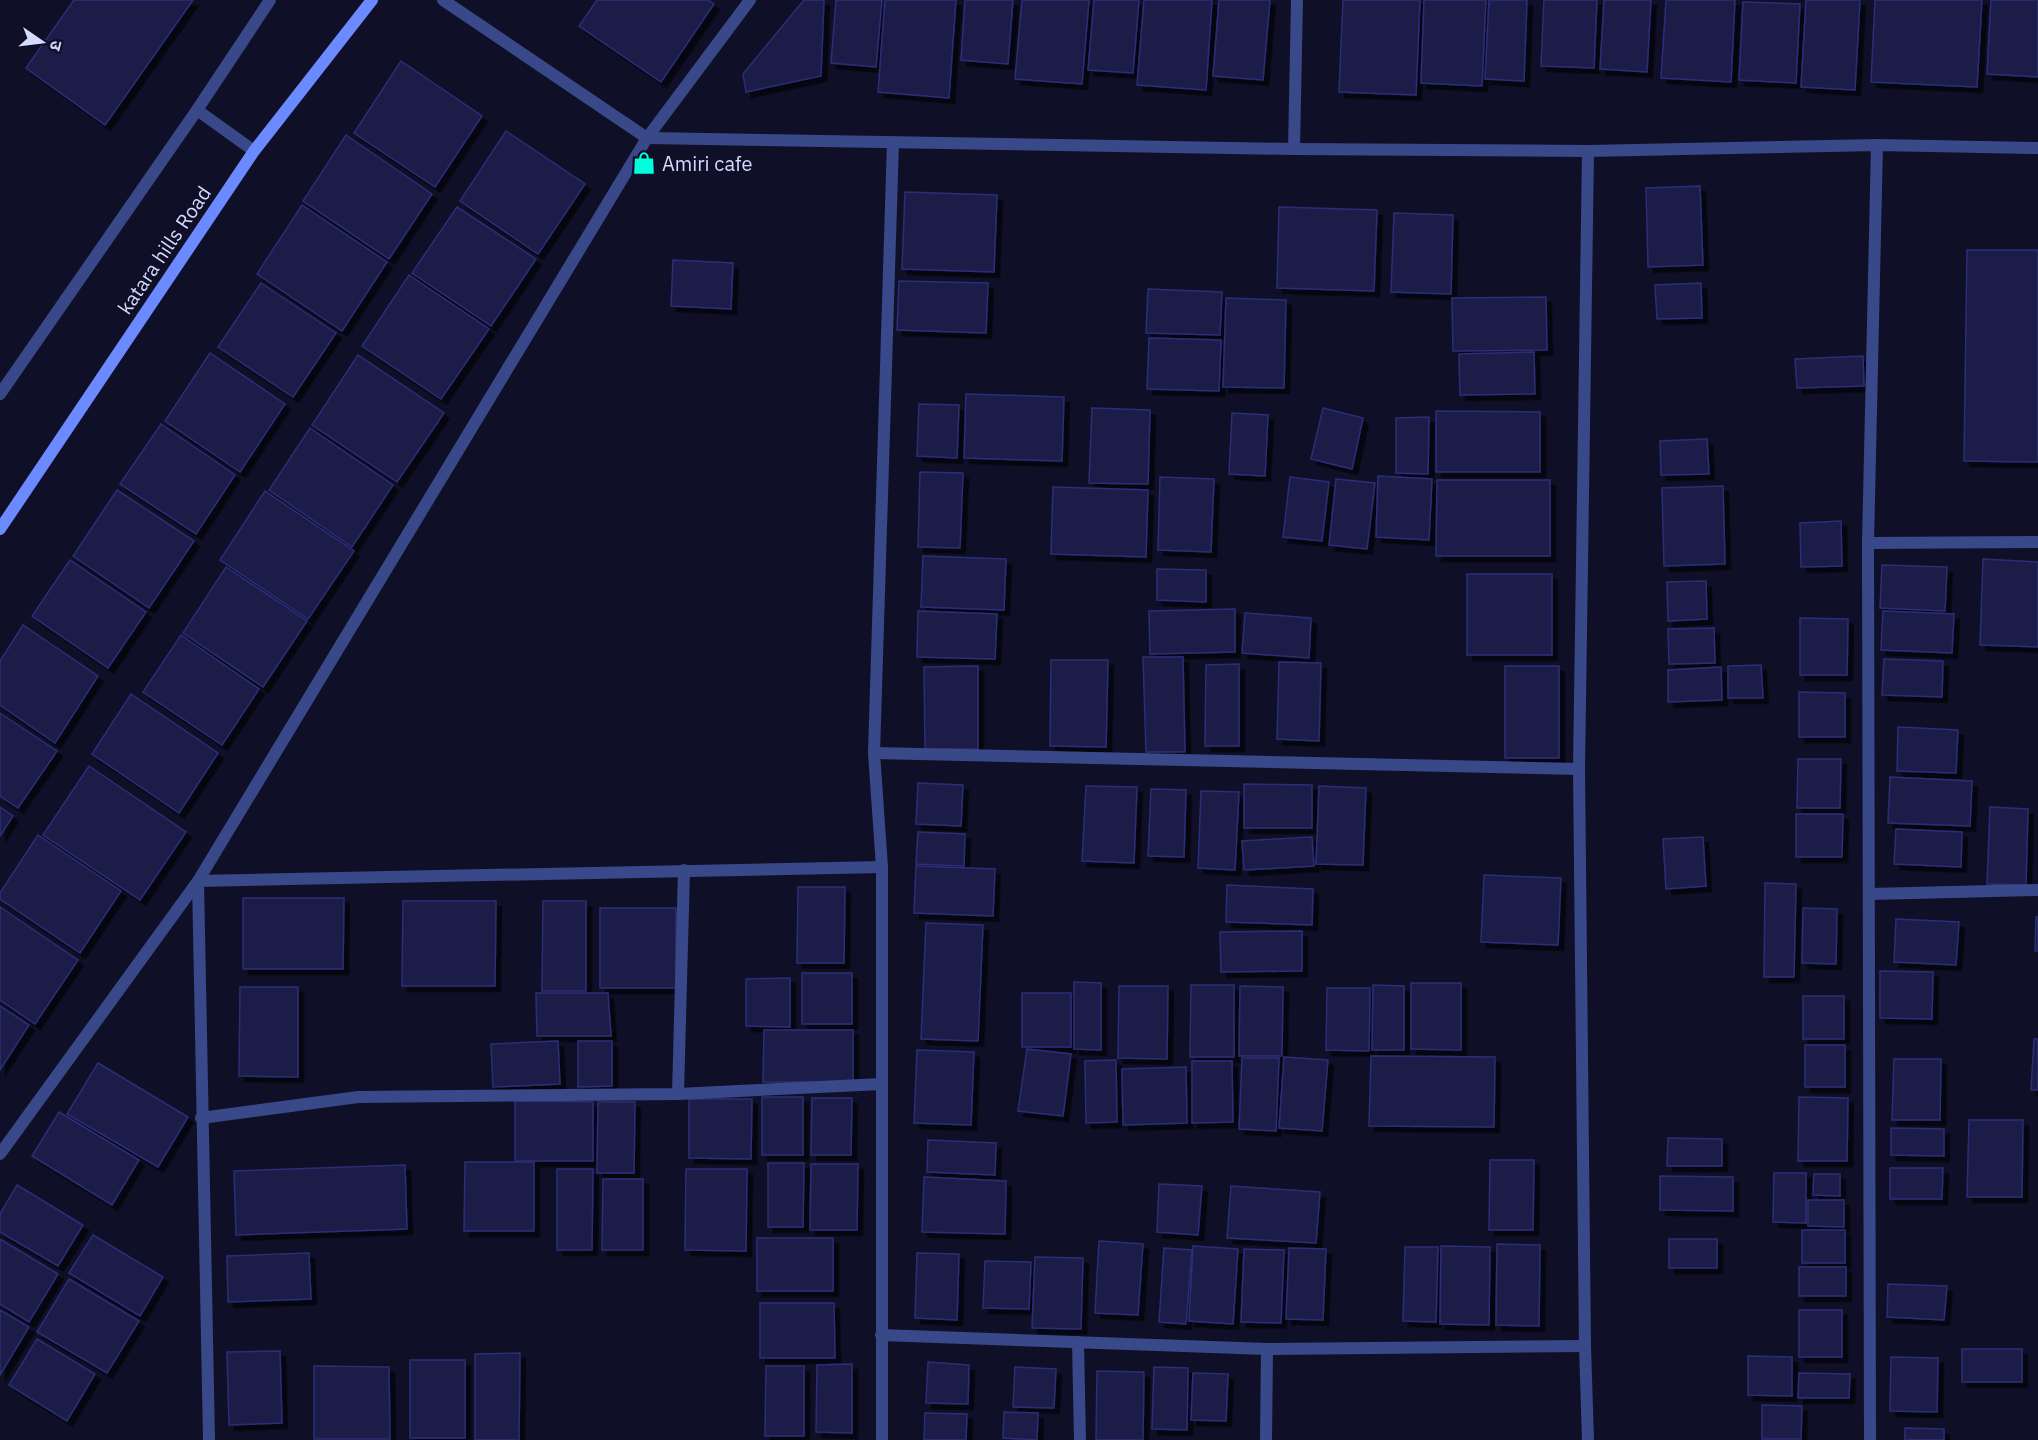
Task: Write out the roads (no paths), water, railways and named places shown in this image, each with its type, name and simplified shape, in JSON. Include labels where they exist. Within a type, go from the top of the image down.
[{"type":"main road","name":"katara hills Road","points":[[0,529],[254,151],[372,0]]},
{"type":"street","points":[[0,394],[197,110],[270,0]]},
{"type":"street","points":[[443,0],[648,138],[1294,149],[1588,151],[1877,145],[2038,148]]},
{"type":"street","points":[[0,1154],[198,881],[648,138],[750,0]]},
{"type":"street","points":[[1294,149],[1297,0]]},
{"type":"street","points":[[197,110],[254,151]]},
{"type":"street","points":[[882,1440],[882,867],[874,753],[893,142]]},
{"type":"street","points":[[1870,1440],[1868,543],[1877,145]]},
{"type":"street","points":[[1588,151],[1579,769],[1588,1440]]},
{"type":"street","points":[[1868,543],[2038,542]]},
{"type":"street","points":[[874,753],[1579,769]]},
{"type":"street","points":[[198,881],[882,867]]},
{"type":"street","points":[[678,1094],[684,870]]},
{"type":"street","points":[[198,881],[209,1440]]},
{"type":"street","points":[[1870,894],[2038,890]]},
{"type":"street","points":[[201,1118],[358,1096],[678,1094],[881,1084]]},
{"type":"street","points":[[881,1335],[1267,1349],[1585,1346]]},
{"type":"street","points":[[1078,1342],[1080,1440]]},
{"type":"street","points":[[1266,1440],[1267,1349]]},
{"type":"place","name":"Amiri cafe","points":[[644,163]]}]
